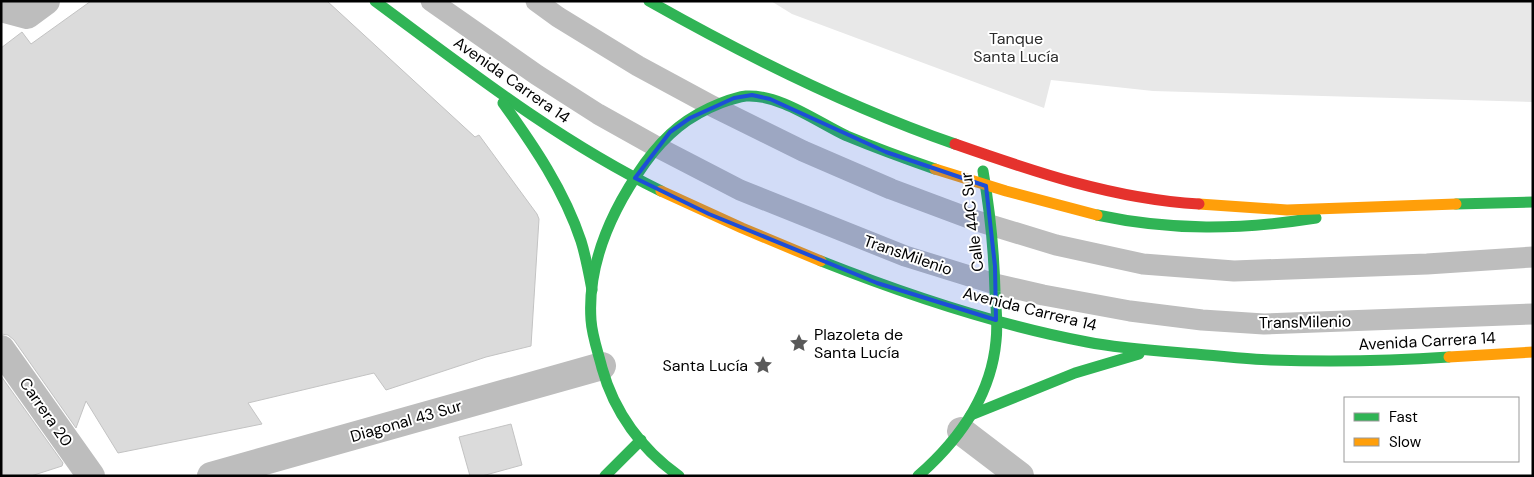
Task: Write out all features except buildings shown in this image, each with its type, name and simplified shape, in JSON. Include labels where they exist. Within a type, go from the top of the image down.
[{"type":"main road","name":"Avenida Carrera 14","points":[[375,1],[492,88],[565,137],[634,178],[709,214],[877,283],[996,320],[1073,340],[1155,351],[1270,360],[1438,359],[1533,352]]},
{"type":"main road","points":[[649,1],[734,48],[830,96],[979,153],[1073,183],[1119,194],[1180,203],[1288,210],[1533,202]]},
{"type":"main road","points":[[492,88],[531,142],[560,189],[582,242],[592,290]]},
{"type":"main road","points":[[676,475],[640,440],[615,401],[602,366],[591,324],[592,290],[601,247],[617,205],[634,178],[670,132],[712,106],[734,98],[752,96],[770,99],[886,152],[986,186],[1100,216],[1177,227],[1220,228],[1294,222],[1380,207]]},
{"type":"main road","name":"Calle 44C Sur","points":[[918,476],[938,459],[966,423],[981,397],[993,360],[996,320],[992,225],[979,153]]},
{"type":"main road","points":[[966,423],[1066,376],[1108,361],[1155,351]]},
{"type":"main road","points":[[604,476],[640,440]]},
{"type":"street","points":[[1,8],[27,15],[46,1]]},
{"type":"street","name":"Carrera 20","points":[[1,349],[91,476]]},
{"type":"street","name":"Diagonal 43 Sur","points":[[211,476],[602,366]]},
{"type":"street","points":[[966,423],[1020,476]]},
{"type":"lane","name":"TransMilenio","points":[[431,1],[537,75],[598,114],[740,190],[906,256],[995,284],[1130,312],[1202,320],[1264,324],[1533,314]]},
{"type":"lane","points":[[536,1],[558,17],[638,66],[712,106],[803,151],[882,186],[992,225],[1056,245],[1143,264],[1234,271],[1427,264],[1533,257]]},
{"type":"highlighted area","points":[[752,95],[770,99],[886,152],[986,186],[995,266],[996,320],[877,283],[709,214],[635,178],[670,132],[690,118],[734,98]]},
{"type":"green space","name":"Tanque Santa Lucía","points":[[771,1],[1533,1],[1533,102],[1153,91],[1051,80],[1044,108],[792,14]]},
{"type":"traffic: fast","points":[[375,1],[478,78],[549,126],[585,149],[661,191]]},
{"type":"traffic: fast","points":[[649,1],[799,80],[876,114],[955,144]]},
{"type":"traffic: fast","points":[[679,476],[653,454],[631,429],[622,415],[607,384],[595,344],[591,320],[593,277],[604,237],[622,198],[661,143],[678,127],[709,108],[736,98],[746,96],[759,97],[785,104],[847,136],[935,169]]},
{"type":"traffic: fast","points":[[503,103],[537,152],[566,204],[581,241],[592,290]]},
{"type":"traffic: fast","points":[[918,476],[946,448],[970,416],[980,399],[993,361],[997,335],[997,316],[994,261],[983,171]]},
{"type":"traffic: fast","points":[[1456,204],[1533,202]]},
{"type":"traffic: fast","points":[[1097,215],[1152,224],[1206,227],[1260,225],[1316,218]]},
{"type":"traffic: fast","points":[[821,261],[886,286],[952,308],[1019,327],[1101,344],[1271,360],[1360,361],[1449,357]]},
{"type":"traffic: fast","points":[[971,415],[1075,373],[1139,354]]},
{"type":"traffic: fast","points":[[605,476],[641,440]]},
{"type":"traffic: slow","points":[[935,169],[1006,191],[1097,215]]},
{"type":"traffic: slow","points":[[661,191],[821,261]]},
{"type":"traffic: slow","points":[[1199,204],[1287,210],[1456,204]]},
{"type":"traffic: slow","points":[[1449,357],[1533,352]]},
{"type":"traffic: jam","points":[[955,144],[1075,183],[1136,196],[1199,204]]},
{"type":"place","name":"Plazoleta de Santa Lucía","points":[[799,343]]},
{"type":"place","name":"Santa Lucía","points":[[763,365]]}]
